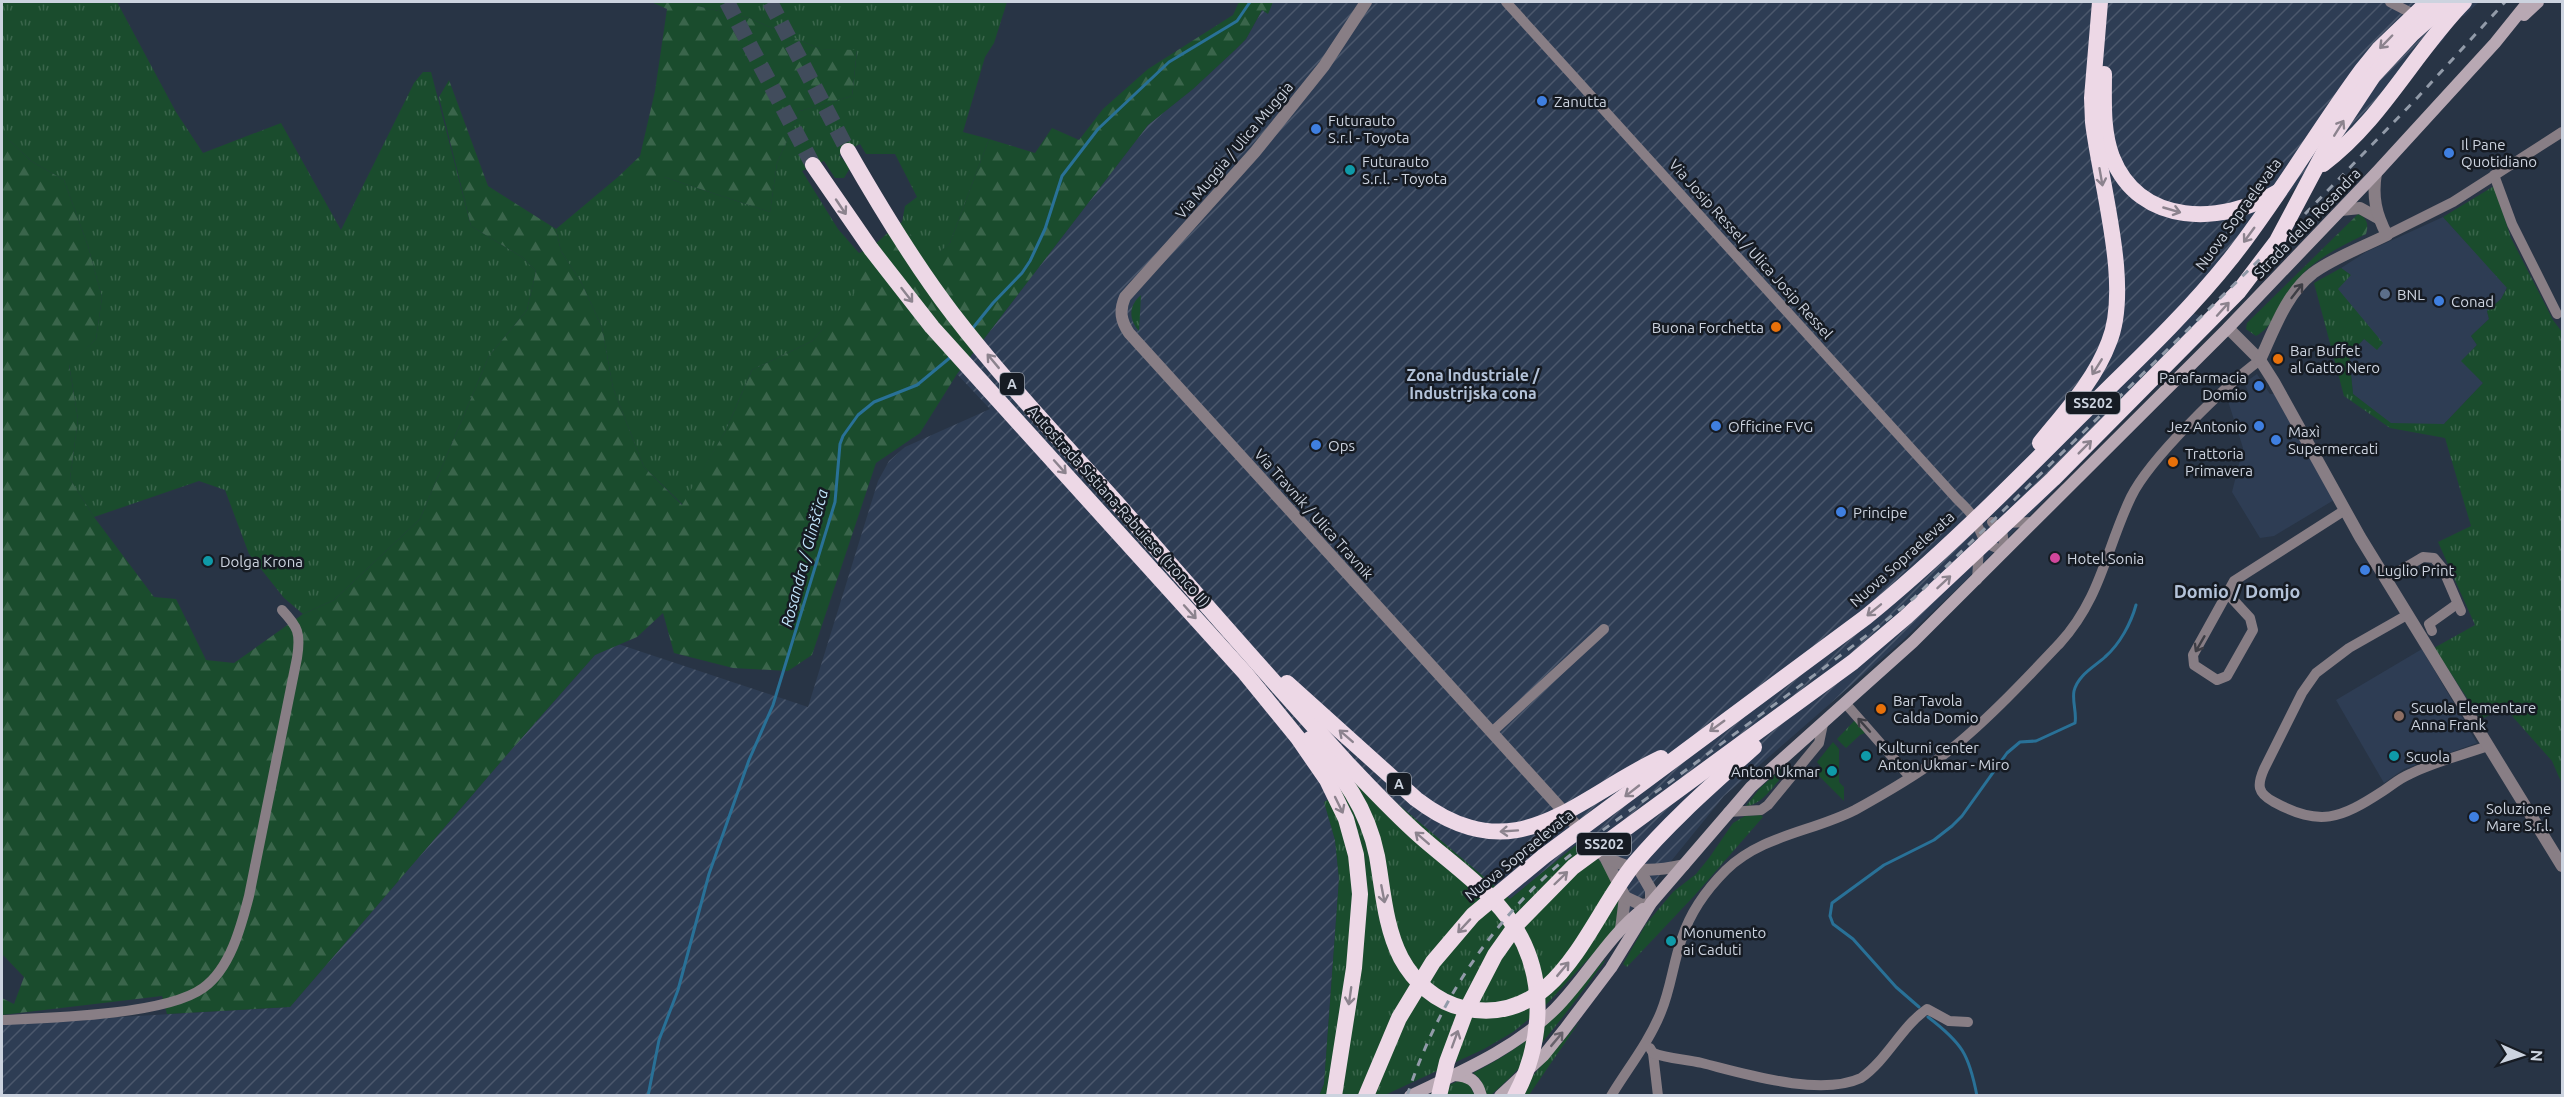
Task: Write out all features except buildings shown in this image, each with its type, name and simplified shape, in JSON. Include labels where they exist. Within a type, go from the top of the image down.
[{"type":"highway","points":[[2102,2],[2099,77],[2105,128],[2116,165],[2135,190],[2154,203],[2179,213],[2203,215],[2231,211],[2274,194],[2325,162],[2376,111],[2464,2]]},
{"type":"highway","name":"Nuova Sopraelevata","points":[[1366,1095],[1399,1018],[1433,962],[1473,915],[1544,856],[1897,591],[2032,464],[2196,299],[2253,229],[2362,70],[2395,33],[2428,2]]},
{"type":"highway","name":"SS202","points":[[1439,1095],[1457,1034],[1479,985],[1517,924],[1551,887],[1572,867],[1651,808],[1853,662],[1906,617],[2053,479],[2239,291],[2277,241],[2330,141],[2373,76],[2412,34],[2448,2]]},
{"type":"highway","points":[[1897,591],[2041,443],[2089,380],[2110,340],[2116,317],[2117,274],[2095,139],[2092,98],[2099,77]]},
{"type":"highway","name":"Autostrada Sistiana-Rabuiese (tronco II)","points":[[848,150],[893,227],[953,314],[1218,618]]},
{"type":"highway","name":"Autostrada Sistiana-Rabuiese (tronco II)","points":[[813,165],[871,249],[932,327],[1245,673]]},
{"type":"highway","name":"A","points":[[1218,618],[1306,701],[1416,799],[1434,813],[1470,828],[1506,832],[1543,824],[1561,816],[1652,762],[1695,742]]},
{"type":"highway","name":"A","points":[[1218,618],[1295,707],[1392,812],[1490,898],[1511,922],[1524,943],[1537,991],[1538,1016],[1531,1057],[1515,1095]]},
{"type":"highway","name":"A","points":[[1245,673],[1311,740],[1348,783],[1366,819],[1376,854],[1390,930],[1401,957],[1414,977],[1431,993],[1452,1005],[1476,1010],[1499,1010],[1518,1005],[1540,993],[1554,981],[1635,864],[1675,821],[1784,720],[1853,662]]},
{"type":"highway","name":"A","points":[[1245,673],[1298,738],[1327,780],[1346,819],[1356,855],[1360,894],[1359,930],[1334,1095]]},
{"type":"main road","name":"Strada della Rosandra","points":[[1651,903],[1751,787],[1846,704],[1977,580],[2228,328],[2376,173],[2495,42],[2528,2]]},
{"type":"main road","name":"Strada della Rosandra","points":[[2495,42],[2538,2]]},
{"type":"main road","points":[[1410,1095],[1508,1048],[1527,1034],[1555,1009],[1621,929],[1651,903]]},
{"type":"main road","points":[[1500,1095],[1544,1055],[1590,998],[1651,903]]},
{"type":"main road","points":[[1454,1075],[1466,1076],[1473,1080],[1479,1086],[1481,1095]]},
{"type":"street","name":"Via Muggia / Ulica Muggia","points":[[1120,314],[1125,297],[1255,152],[1324,66],[1366,2]]},
{"type":"street","name":"Via Josip Ressel / Ulica Josip Ressel","points":[[1506,2],[1973,517],[1979,533],[1977,580]]},
{"type":"street","points":[[2390,2],[2448,34]]},
{"type":"street","points":[[1611,1095],[1645,1044],[1668,993],[1686,926],[1695,909],[1726,871],[1753,849],[1852,811],[1941,757],[1970,733],[2076,625],[2090,602],[2132,495],[2143,478],[2202,412],[2260,360],[2292,297],[2313,273],[2453,202],[2562,132]]},
{"type":"street","points":[[2376,173],[2374,191],[2378,218],[2387,235]]},
{"type":"street","points":[[2494,175],[2512,224],[2557,314]]},
{"type":"street","points":[[2341,210],[2360,208],[2378,218]]},
{"type":"street","name":"Via Travnik / Ulica Travnik","points":[[1120,314],[1129,333],[1605,857],[1625,897]]},
{"type":"street","points":[[2228,328],[2246,339],[2268,342]]},
{"type":"street","points":[[2228,328],[2260,360],[2407,615],[2562,866]]},
{"type":"street","points":[[2226,592],[2250,618],[2253,630],[2227,676],[2217,680],[2195,667],[2192,658],[2222,604],[2226,592],[2240,575],[2345,510]]},
{"type":"street","points":[[1973,517],[1992,522],[2033,522]]},
{"type":"street","points":[[1979,533],[1989,545],[2005,551],[2002,530],[1992,522]]},
{"type":"street","points":[[2386,579],[2423,557],[2434,558],[2443,569],[2459,608],[2429,624],[2432,631]]},
{"type":"street","points":[[2,1020],[94,1013],[163,1004],[185,998],[203,988],[221,968],[241,927],[247,903],[297,658],[299,646],[297,626],[282,610]]},
{"type":"street","points":[[2407,615],[2335,657],[2309,681],[2264,769],[2259,782],[2260,791],[2266,797],[2293,811],[2312,817],[2329,818],[2371,799],[2410,774],[2488,746]]},
{"type":"street","points":[[1492,732],[1604,629]]},
{"type":"street","points":[[1846,704],[1910,777]]},
{"type":"street","points":[[1728,812],[1761,810],[1768,805],[1819,743],[1823,724]]},
{"type":"street","name":"Via Travnik / Ulica Travnik","points":[[1605,857],[1622,866],[1640,871],[1684,865]]},
{"type":"street","points":[[1621,929],[1625,897],[1642,905],[1651,903],[1651,890],[1640,871]]},
{"type":"street","points":[[1653,1053],[1696,1061],[1795,1088],[1812,1090],[1843,1085],[1861,1078],[1927,1009],[1949,1021],[1968,1022]]},
{"type":"street","points":[[1645,1044],[1653,1053],[1658,1095]]},
{"type":"shaded area","points":[[1273,2],[2479,2],[2464,16],[2459,15],[2443,40],[2277,206],[2182,308],[2218,324],[1964,582],[1902,641],[1724,796],[1615,930],[1581,841],[1510,899],[1497,889],[1324,801],[1335,840],[1339,879],[1324,1084],[1319,1095],[2,1096],[2,1024],[290,1007],[595,655],[605,650],[618,644],[808,707],[878,481],[889,461],[905,447],[990,409],[957,374],[1148,125],[1193,89],[1235,50],[1246,39],[1263,9],[1268,13]]},
{"type":"shaded area","points":[[2443,217],[2507,287],[2501,299],[2487,311],[2489,319],[2471,336],[2477,345],[2462,361],[2483,383],[2444,424],[2391,424],[2353,394],[2349,355],[2364,339],[2337,289],[2350,275],[2341,268],[2366,252]]},
{"type":"shaded area","points":[[2257,374],[2270,394],[2275,394],[2334,500],[2274,536],[2260,538],[2232,492],[2243,448],[2228,401],[2232,396],[2234,400],[2248,391],[2244,383]]},
{"type":"shaded area","points":[[2422,649],[2477,743],[2404,769],[2384,783],[2336,700]]},
{"type":"green space","points":[[2,2],[117,2],[176,112],[203,153],[281,123],[341,230],[414,83],[423,72],[431,72],[471,226],[522,257],[536,271],[527,310],[489,356],[420,519],[334,600],[303,614],[284,598],[249,554],[225,490],[199,481],[94,517],[70,479],[78,419],[69,364],[96,339],[102,297],[88,246],[64,180],[31,161],[2,133]]},
{"type":"green space","points":[[651,2],[693,2],[697,6],[749,18],[820,49],[857,50],[852,96],[800,111],[777,163],[770,212],[664,177],[618,177],[640,156],[655,91],[667,9]]},
{"type":"green space","points":[[693,2],[1007,2],[994,43],[985,57],[963,132],[989,139],[950,243],[929,262],[902,222],[905,206],[917,197],[895,154],[866,154],[860,144],[839,155],[850,168],[844,178],[835,178],[824,161],[802,171],[838,229],[859,253],[860,288],[812,341],[752,370],[726,430],[683,505],[644,467],[613,388],[602,327],[581,282],[561,251],[556,229],[618,177],[664,177],[770,212],[777,163],[800,111],[852,96],[857,51],[820,49],[749,18],[697,6]]},
{"type":"green space","points":[[1239,2],[1273,2],[1268,14],[1262,10],[1246,39],[1235,50],[1193,89],[1148,125],[957,374],[920,433],[876,463],[812,655],[788,671],[733,668],[674,653],[663,613],[637,637],[595,655],[290,1007],[167,1014],[162,996],[2,1015],[2,998],[14,1004],[24,977],[2,954],[2,133],[31,161],[64,180],[88,246],[102,297],[96,339],[69,365],[78,419],[70,479],[94,517],[154,597],[176,599],[206,660],[234,663],[303,614],[334,600],[420,519],[489,356],[527,310],[536,271],[522,257],[471,226],[439,97],[449,80],[488,186],[556,229],[561,251],[581,282],[602,327],[613,388],[644,467],[682,505],[726,430],[752,370],[812,341],[859,288],[859,253],[871,247],[902,222],[929,261],[950,243],[989,139],[1035,153],[1052,128],[1079,140],[1103,109],[1148,69],[1233,15]]},
{"type":"green space","points":[[2494,186],[2511,238],[2553,320],[2562,332],[2562,784],[2552,761],[2505,708],[2481,719],[2434,648],[2475,625],[2438,542],[2471,526],[2445,438],[2390,428],[2344,396],[2314,283],[2341,268],[2351,275],[2338,289],[2383,343],[2377,350],[2364,339],[2349,355],[2353,394],[2391,423],[2444,424],[2483,383],[2461,361],[2477,345],[2471,336],[2489,319],[2487,311],[2501,299],[2507,288],[2443,217]]},
{"type":"green space","points":[[2358,214],[2366,222],[2366,234],[2335,250],[2307,270],[2291,288],[2272,321],[2262,332],[2256,336],[2246,329],[2247,323]]},
{"type":"green space","points":[[1141,295],[1139,331],[1133,322],[1131,312],[1134,303]]},
{"type":"green space","points":[[1855,720],[1865,733],[1846,748],[1837,739]]},
{"type":"green space","points":[[1833,742],[1839,749],[1839,782],[1844,787],[1844,801],[1816,773],[1821,767],[1817,762]]},
{"type":"green space","points":[[1781,769],[1785,773],[1768,793],[1752,805],[1746,806],[1760,788]]},
{"type":"green space","points":[[1365,776],[1510,899],[1581,841],[1600,861],[1619,892],[1621,901],[1615,930],[1545,1006],[1513,1032],[1484,1049],[1385,1095],[1319,1096],[1324,1084],[1339,879],[1335,840],[1324,802]]},
{"type":"green space","points":[[1761,815],[1763,817],[1695,895],[1627,967],[1623,964],[1646,924],[1673,892],[1696,874],[1733,823],[1745,816]]},
{"type":"green space","points":[[1604,960],[1537,1048],[1507,1080],[1491,1095],[1487,1095],[1480,1079],[1473,1073],[1513,1050],[1530,1037],[1560,1010]]},
{"type":"green space","points":[[1580,1021],[1529,1095],[1512,1096],[1530,1079]]},
{"type":"green space","points":[[1458,1081],[1468,1082],[1475,1096],[1426,1096]]},
{"type":"waterway","name":"Rosandra / Glinščica","points":[[972,329],[1030,261],[1045,229],[1062,176],[1098,129],[1169,62],[1237,21],[1250,2]]},
{"type":"waterway","name":"Rosandra / Glinščica","points":[[648,1096],[659,1040],[678,990],[709,874],[749,760],[773,705],[835,502],[840,444],[843,436],[858,415],[874,402],[917,385],[952,356]]},
{"type":"waterway","points":[[1919,1007],[1896,987],[1853,939],[1833,924],[1830,916],[1832,903],[1884,865],[1934,840],[1952,826],[1962,816],[2007,753],[2020,742],[2036,741],[2075,723],[2074,691],[2076,685],[2120,640],[2136,605]]},
{"type":"waterway","points":[[1928,1017],[1949,1034],[1962,1050],[1971,1070],[1977,1096]]},
{"type":"tunnel","points":[[727,2],[813,165]]},
{"type":"tunnel","points":[[770,2],[848,151]]},
{"type":"railway","points":[[2305,214],[2418,97],[2505,2]]},
{"type":"railway","points":[[1407,1096],[1419,1063],[1449,1000],[1486,943],[1532,890],[1585,843],[1795,690],[1914,598],[2261,258]]},
{"type":"place","name":"Zanutta","points":[[1542,101]]},
{"type":"place","name":"Futurauto S.r.l - Toyota","points":[[1316,129]]},
{"type":"place","name":"Il Pane Quotidiano","points":[[2449,153]]},
{"type":"place","name":"Futurauto S.r.l. - Toyota","points":[[1350,170]]},
{"type":"place","name":"BNL","points":[[2385,294]]},
{"type":"place","name":"Conad","points":[[2439,301]]},
{"type":"place","name":"Buona Forchetta","points":[[1776,327]]},
{"type":"place","name":"Bar Buffet al Gatto Nero","points":[[2278,359]]},
{"type":"place","name":"Parafarmacia Domio","points":[[2259,386]]},
{"type":"place","name":"Officine FVG","points":[[1716,426]]},
{"type":"place","name":"Jez Antonio","points":[[2259,426]]},
{"type":"place","name":"Maxì Supermercati","points":[[2276,440]]},
{"type":"place","name":"Ops","points":[[1316,445]]},
{"type":"place","name":"Trattoria Primavera","points":[[2173,462]]},
{"type":"place","name":"Principe","points":[[1841,512]]},
{"type":"place","name":"Hotel Sonia","points":[[2055,558]]},
{"type":"place","name":"Dolga Krona","points":[[208,561]]},
{"type":"place","name":"Luglio Print","points":[[2365,570]]},
{"type":"place","name":"Bar Tavola Calda Domio","points":[[1881,709]]},
{"type":"place","name":"Scuola Elementare Anna Frank","points":[[2399,716]]},
{"type":"place","name":"Kulturni center Anton Ukmar - Miro","points":[[1866,756]]},
{"type":"place","name":"Scuola","points":[[2394,756]]},
{"type":"place","name":"Anton Ukmar","points":[[1832,771]]},
{"type":"place","name":"Soluzione Mare S.r.l.","points":[[2474,817]]},
{"type":"place","name":"Monumento ai Caduti","points":[[1671,941]]},
{"type":"district","name":"Zona Industriale / Industrijska cona","points":[[1473,384]]},
{"type":"district","name":"Domio / Domjo","points":[[2237,591]]}]
